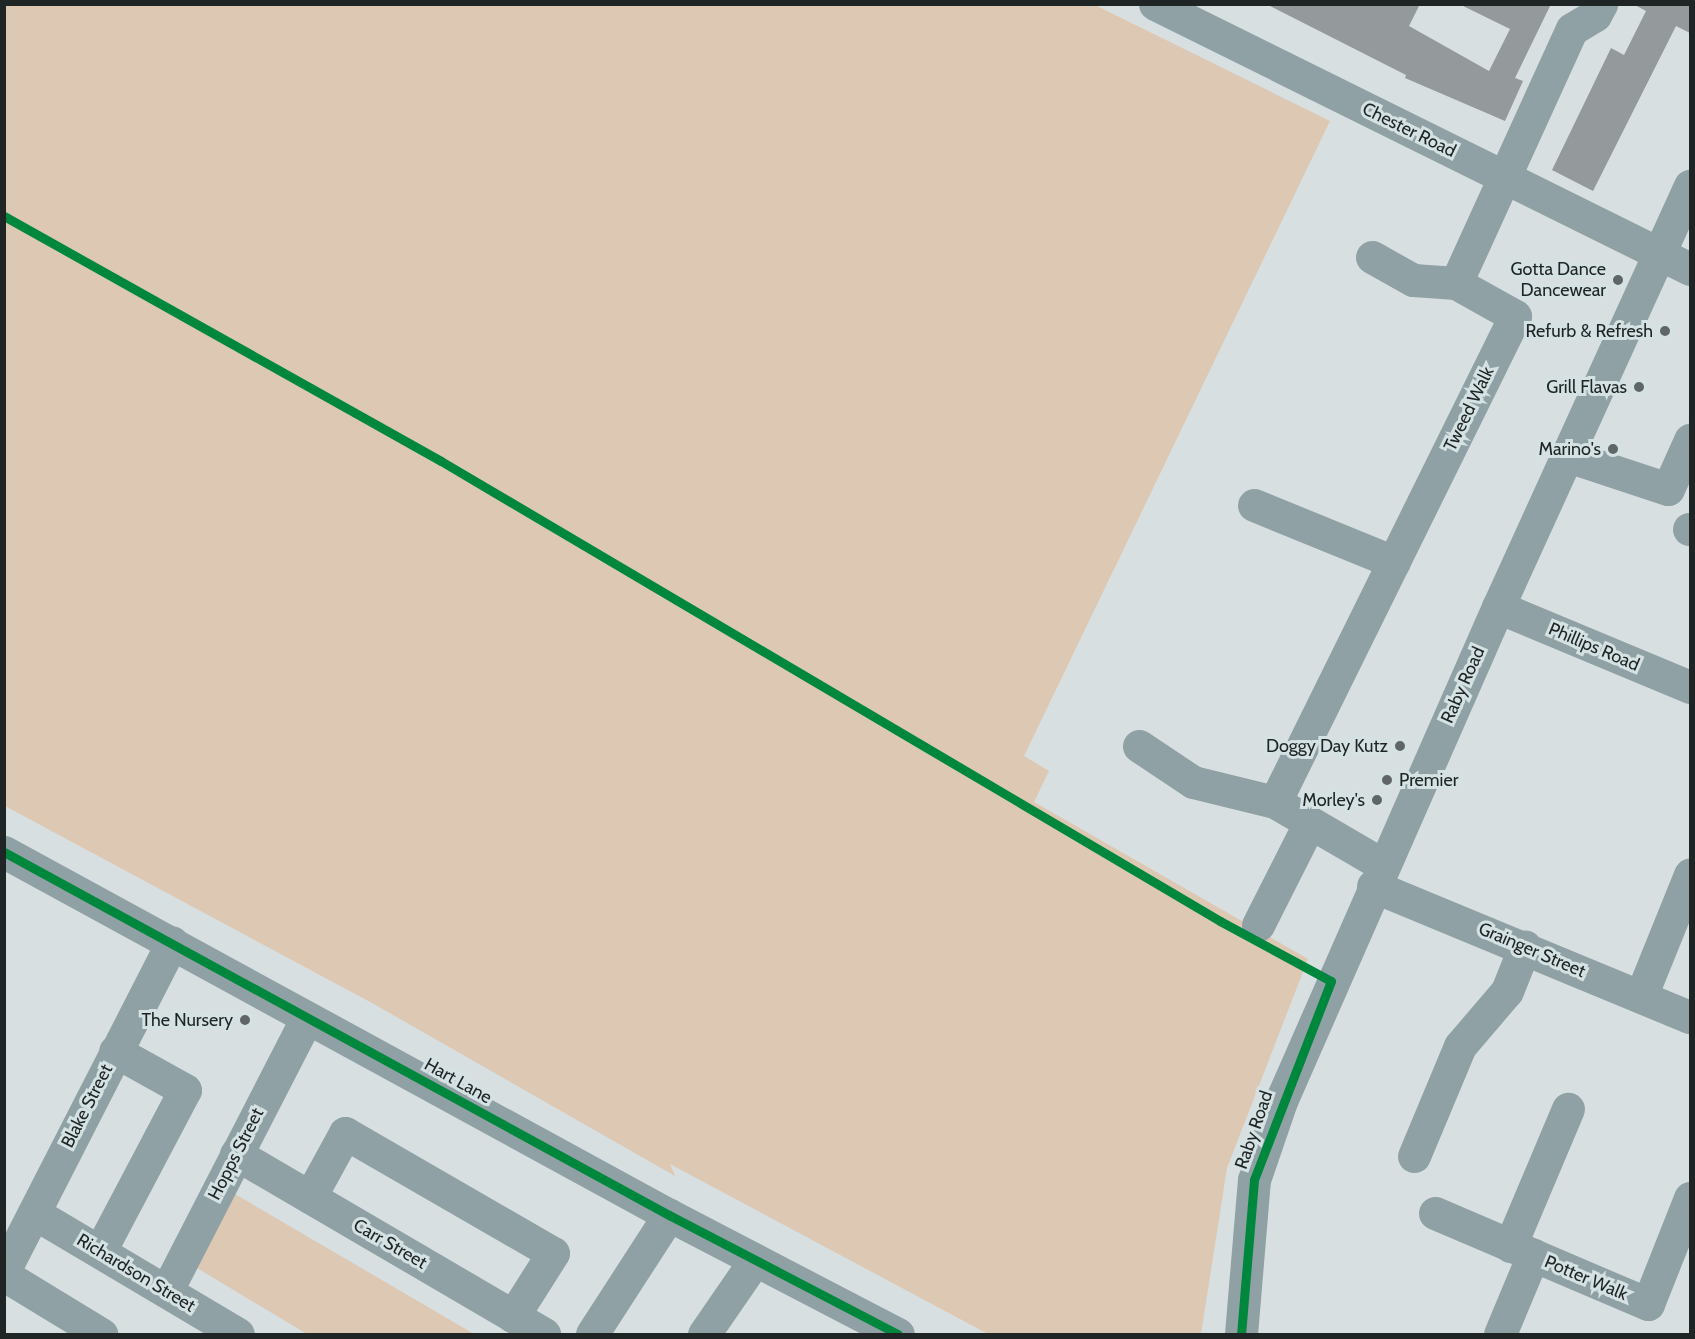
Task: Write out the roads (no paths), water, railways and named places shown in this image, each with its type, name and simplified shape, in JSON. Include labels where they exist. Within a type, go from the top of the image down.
[{"type":"street","name":"Chester Road","points":[[1155,4],[1677,262]]},
{"type":"street","points":[[1456,283],[1572,29],[1595,15],[1601,4]]},
{"type":"street","name":"Raby Road","points":[[1241,1335],[1254,1180],[1281,1101],[1378,876],[1568,456],[1677,262],[1690,186]]},
{"type":"street","name":"Tweed Walk","points":[[1275,802],[1515,316],[1456,283],[1413,280],[1372,257]]},
{"type":"street","points":[[1568,456],[1662,489],[1673,484],[1690,440]]},
{"type":"street","points":[[1254,505],[1394,562]]},
{"type":"street","name":"Phillips Road","points":[[1498,607],[1690,687]]},
{"type":"street","name":"Grainger Street","points":[[1139,746],[1193,782],[1275,802],[1309,824],[1378,876],[1525,946],[1690,1017]]},
{"type":"street","points":[[1258,925],[1309,824]]},
{"type":"street","name":"Hart Lane","points":[[4,852],[669,1215],[898,1335]]},
{"type":"street","points":[[1641,996],[1690,875]]},
{"type":"street","name":"Blake Street","points":[[4,1270],[172,943]]},
{"type":"street","points":[[1414,1156],[1460,1046],[1507,991],[1525,946]]},
{"type":"street","name":"Hopps Street","points":[[167,1290],[307,1018]]},
{"type":"street","points":[[100,1251],[185,1090],[115,1052]]},
{"type":"street","points":[[1435,1213],[1522,1250],[1568,1109]]},
{"type":"street","points":[[310,1197],[345,1133],[553,1252],[513,1316]]},
{"type":"street","name":"Carr Street","points":[[236,1154],[543,1335]]},
{"type":"street","name":"Potter Walk","points":[[1500,1335],[1522,1250],[1648,1304],[1690,1198]]},
{"type":"street","name":"Richardson Street","points":[[34,1213],[167,1290],[238,1335]]},
{"type":"street","points":[[592,1335],[669,1215]]},
{"type":"street","points":[[704,1335],[755,1260]]},
{"type":"street","points":[[4,1275],[101,1335]]},
{"type":"place","name":"Gotta Dance Dancewear","points":[[1618,280]]},
{"type":"place","name":"Refurb & Refresh","points":[[1665,331]]},
{"type":"place","name":"Grill Flavas","points":[[1639,387]]},
{"type":"place","name":"Marino's","points":[[1613,449]]},
{"type":"place","name":"Doggy Day Kutz","points":[[1400,746]]},
{"type":"place","name":"Premier","points":[[1387,780]]},
{"type":"place","name":"Morley's","points":[[1377,800]]},
{"type":"place","name":"The Nursery","points":[[245,1020]]}]
